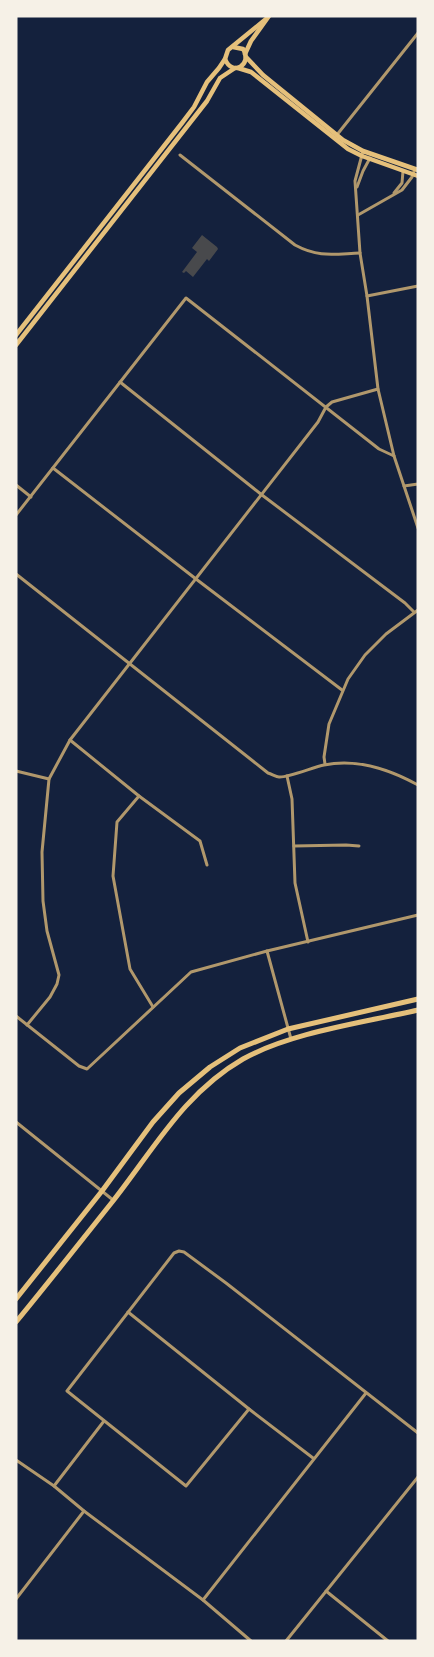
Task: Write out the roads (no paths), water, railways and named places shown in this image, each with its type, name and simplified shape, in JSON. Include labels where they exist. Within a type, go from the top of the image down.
[{"type":"main road","points":[[16,335],[194,107],[207,82],[225,59],[228,50],[268,18]]},
{"type":"main road","points":[[16,345],[207,101],[220,78],[244,64],[251,41],[268,18]]},
{"type":"main road","points":[[233,47],[238,47],[262,75],[335,137],[372,154],[416,169]]},
{"type":"main road","points":[[225,59],[228,65],[251,72],[362,156],[415,176]]},
{"type":"main road","points":[[16,1299],[102,1191],[153,1122],[179,1093],[210,1067],[240,1048],[288,1029],[418,999]]},
{"type":"main road","points":[[16,1322],[114,1200],[164,1131],[189,1101],[217,1076],[244,1059],[291,1039],[418,1010]]},
{"type":"street","points":[[335,137],[418,33]]},
{"type":"street","points":[[363,150],[355,181],[360,253],[378,389],[394,456],[418,528]]},
{"type":"street","points":[[357,190],[363,171],[372,154]]},
{"type":"street","points":[[180,155],[295,245],[308,252],[320,254],[360,253]]},
{"type":"street","points":[[392,196],[402,183],[405,166]]},
{"type":"street","points":[[358,215],[406,187],[415,176],[416,169]]},
{"type":"street","points":[[367,296],[418,286]]},
{"type":"street","points":[[16,515],[186,298],[379,449],[394,456]]},
{"type":"street","points":[[120,382],[262,495],[416,611],[386,634],[365,655],[342,690],[326,736],[325,764]]},
{"type":"street","points":[[27,1025],[50,997],[57,984],[58,975],[47,932],[43,901],[42,852],[49,779],[70,740],[262,495],[318,422],[326,407],[332,402],[378,389]]},
{"type":"street","points":[[53,468],[342,690]]},
{"type":"street","points":[[404,486],[418,484]]},
{"type":"street","points":[[16,486],[30,497]]},
{"type":"street","points":[[16,574],[268,773],[280,777],[288,776],[325,764],[346,762],[368,765],[398,774],[418,785]]},
{"type":"street","points":[[70,740],[139,796],[200,841],[207,865]]},
{"type":"street","points":[[16,772],[49,779]]},
{"type":"street","points":[[288,776],[292,799],[295,883],[308,942]]},
{"type":"street","points":[[139,796],[117,822],[113,876],[130,969],[153,1007]]},
{"type":"street","points":[[294,846],[359,846]]},
{"type":"street","points":[[16,1016],[79,1066],[88,1069],[190,972],[267,951],[418,915]]},
{"type":"street","points":[[267,951],[291,1039]]},
{"type":"street","points":[[16,1122],[114,1200]]},
{"type":"street","points":[[249,1409],[186,1486],[67,1391],[174,1253],[179,1251],[184,1252],[226,1283],[418,1433]]},
{"type":"street","points":[[128,1312],[313,1458]]},
{"type":"street","points":[[202,1600],[366,1393]]},
{"type":"street","points":[[54,1486],[104,1421]]},
{"type":"street","points":[[16,1466],[18,1461],[54,1486],[202,1600],[251,1641]]},
{"type":"street","points":[[286,1641],[417,1480]]},
{"type":"street","points":[[16,1599],[84,1511]]},
{"type":"street","points":[[326,1591],[388,1641]]}]
